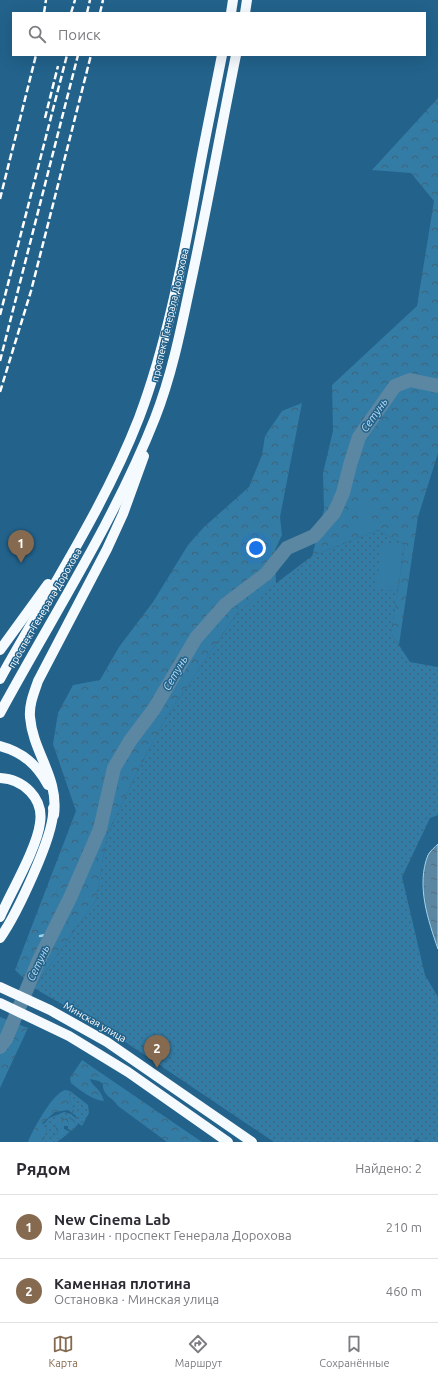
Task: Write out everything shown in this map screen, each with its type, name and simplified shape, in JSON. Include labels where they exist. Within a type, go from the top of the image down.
[{"type":"main road","points":[[231,12],[233,0]]},
{"type":"main road","points":[[245,12],[247,0]]},
{"type":"main road","name":"проспект Генерала Дорохова","points":[[2,674],[77,543],[125,452],[139,417],[160,355],[183,257],[222,56]]},
{"type":"main road","name":"проспект Генерала Дорохова","points":[[0,713],[100,538],[121,496],[152,425],[174,362],[196,262],[236,56]]},
{"type":"main road","points":[[0,938],[12,917],[44,850],[54,815],[55,797],[52,781],[36,743],[31,724],[30,716],[33,694],[38,681],[107,549],[123,514],[140,471],[152,425]]},
{"type":"main road","points":[[0,650],[77,543]]},
{"type":"main road","points":[[0,746],[18,752],[38,769],[51,794],[54,815]]},
{"type":"main road","points":[[0,778],[13,780],[25,786],[38,803],[40,810],[40,824],[30,852],[0,917]]},
{"type":"main road","name":"Минская улица","points":[[0,987],[50,1010],[135,1060],[252,1142]]},
{"type":"main road","points":[[0,1003],[69,1036],[128,1072],[228,1142]]},
{"type":"green space","points":[[438,98],[438,453],[418,517],[399,645],[391,633],[405,545],[378,530],[312,556],[324,510],[323,473],[333,431],[332,385],[417,306],[434,201],[411,173],[372,170]]},
{"type":"green space","points":[[302,403],[280,517],[282,535],[275,550],[276,584],[237,613],[165,719],[138,770],[107,835],[96,900],[34,988],[15,970],[76,811],[53,744],[58,713],[73,685],[100,680],[119,647],[153,602],[188,545],[204,527],[249,487],[262,455],[265,436],[282,411]]},
{"type":"green space","points":[[360,503],[372,503],[372,531],[360,531]]},
{"type":"green space","points":[[378,530],[405,545],[391,633],[410,662],[438,667],[438,815],[430,818],[402,877],[425,975],[438,997],[438,1142],[421,1142],[416,1139],[414,1142],[274,1142],[112,1033],[34,988],[96,900],[107,835],[138,770],[165,719],[237,613],[312,556]]},
{"type":"green space","points":[[382,543],[403,545],[397,591],[376,589]]},
{"type":"green space","points":[[0,1017],[28,1028],[0,1088]]},
{"type":"green space","points":[[82,1060],[202,1142],[167,1142],[118,1106],[106,1094],[103,1084],[99,1081],[90,1079],[104,1101],[95,1099],[82,1092],[71,1083],[70,1078]]},
{"type":"green space","points":[[65,1090],[70,1091],[69,1098],[76,1116],[68,1110],[55,1112],[41,1124],[44,1123],[43,1125],[47,1129],[44,1140],[41,1142],[28,1142],[49,1104]]},
{"type":"green space","points":[[70,1091],[88,1105],[89,1113],[82,1126],[78,1123],[77,1126],[75,1125],[74,1120],[69,1118],[60,1120],[55,1125],[58,1133],[51,1137],[53,1140],[69,1133],[57,1142],[41,1142],[44,1140],[47,1129],[43,1125],[49,1118],[64,1112],[71,1114],[77,1119],[69,1098]]},
{"type":"green space","points":[[69,1118],[74,1121],[76,1127],[72,1131],[68,1129],[68,1126],[64,1126],[64,1129],[70,1132],[53,1141],[51,1140],[51,1137],[58,1133],[54,1121]]},
{"type":"water","points":[[438,844],[438,949],[427,914],[423,890],[423,878],[428,855]]},
{"type":"waterway","name":"Сетунь","points":[[0,1047],[6,1039],[39,960],[70,898],[100,829],[114,768],[130,741],[154,709],[196,638],[226,604],[266,574],[287,548],[314,536],[334,513],[343,493],[359,437],[395,386],[410,380],[438,386]]},
{"type":"waterway","points":[[40,936],[52,934]]},
{"type":"railway","points":[[44,12],[46,0]]},
{"type":"railway","points":[[71,12],[75,0]]},
{"type":"railway","points":[[87,12],[90,0]]},
{"type":"railway","points":[[100,12],[103,0]]},
{"type":"railway","points":[[0,199],[36,56]]},
{"type":"railway","points":[[0,315],[67,56]]},
{"type":"railway","points":[[0,361],[78,56]]},
{"type":"railway","points":[[0,392],[31,291],[91,56]]},
{"type":"railway","points":[[45,118],[58,66]]},
{"type":"place","name":"New Cinema Lab","points":[[21,563]]},
{"type":"place","name":"Каменная плотина","points":[[157,1068]]}]
